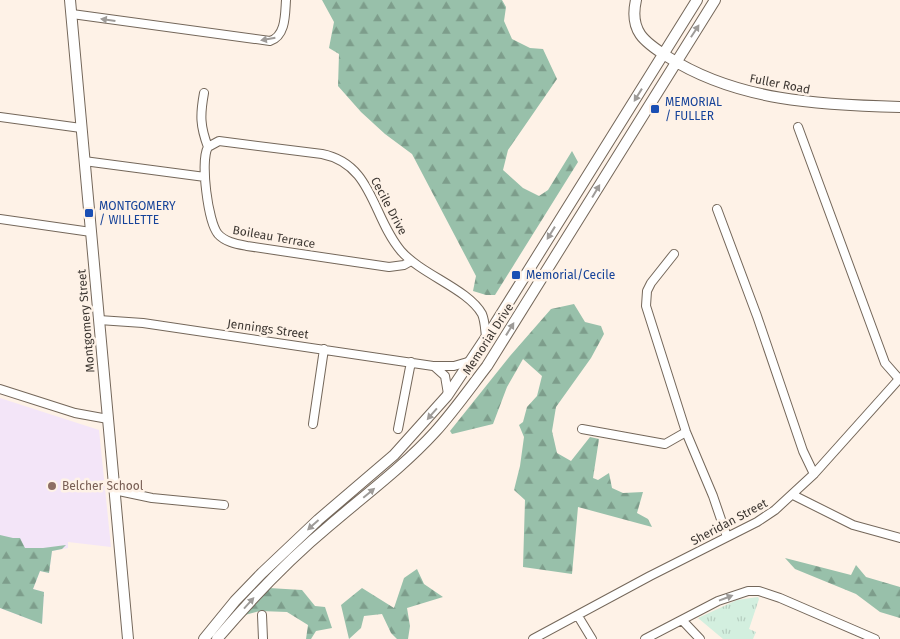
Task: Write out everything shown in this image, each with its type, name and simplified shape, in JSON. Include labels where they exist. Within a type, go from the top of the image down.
[{"type":"main road","name":"Montgomery Street","points":[[70,0],[128,639]]},
{"type":"main road","name":"Fuller Road","points":[[636,0],[633,14],[636,27],[644,41],[676,62],[721,83],[774,97],[845,106],[900,107]]},
{"type":"main road","name":"Memorial Drive","points":[[204,639],[235,601],[262,573],[318,520],[394,455],[448,394],[471,361],[697,0]]},
{"type":"main road","name":"Memorial Drive","points":[[217,639],[288,562],[384,481],[424,444],[467,392],[487,366],[715,0]]},
{"type":"street","points":[[72,14],[270,41],[276,38],[281,31],[286,0]]},
{"type":"street","name":"Boileau Terrace","points":[[204,93],[201,111],[202,131],[208,147],[204,156],[205,177],[210,218],[221,237],[230,242],[247,246],[389,267],[404,266],[411,260]]},
{"type":"street","points":[[0,117],[81,128]]},
{"type":"street","points":[[798,128],[885,363],[899,379]]},
{"type":"street","name":"Cecile Drive","points":[[208,147],[219,141],[322,154],[343,161],[364,182],[389,233],[402,252],[471,300],[483,316],[486,337]]},
{"type":"street","points":[[84,161],[205,177]]},
{"type":"street","points":[[717,209],[757,316],[803,451],[814,474]]},
{"type":"street","points":[[0,219],[91,232]]},
{"type":"street","points":[[674,254],[647,291],[646,306],[686,432],[728,537]]},
{"type":"street","name":"Jennings Street","points":[[98,320],[143,323],[433,366],[454,366],[471,361]]},
{"type":"street","points":[[313,424],[324,349]]},
{"type":"street","points":[[398,429],[411,362]]},
{"type":"street","points":[[433,366],[442,371],[445,376],[448,394]]},
{"type":"street","name":"Sheridan Street","points":[[533,639],[650,576],[757,522],[775,510],[814,474],[899,379]]},
{"type":"street","points":[[0,389],[75,413],[108,419]]},
{"type":"street","points":[[582,429],[665,444],[686,432]]},
{"type":"street","points":[[114,490],[152,498],[224,505]]},
{"type":"street","points":[[793,495],[854,525],[900,538]]},
{"type":"street","points":[[645,639],[734,595],[748,591],[760,591],[780,598],[875,639]]},
{"type":"street","points":[[262,615],[263,639]]},
{"type":"street","points":[[578,616],[592,639]]},
{"type":"street","points":[[682,620],[700,639]]},
{"type":"shaded area","name":"Belcher School","points":[[0,398],[99,430],[111,547],[68,542],[68,548],[52,551],[49,573],[40,571],[33,589],[44,592],[42,624],[0,608]]},
{"type":"green space","points":[[322,0],[502,0],[506,7],[504,21],[512,39],[530,48],[543,49],[557,79],[508,150],[503,170],[523,188],[539,196],[548,190],[572,151],[578,162],[495,295],[486,295],[473,291],[476,276],[412,154],[385,134],[361,112],[338,86],[339,54],[329,48],[334,22]]},
{"type":"green space","points":[[574,304],[585,322],[601,326],[604,334],[591,358],[556,407],[552,431],[557,453],[571,461],[590,437],[599,439],[593,478],[598,480],[609,473],[612,488],[623,493],[643,492],[637,513],[648,519],[652,527],[578,507],[572,574],[523,567],[525,500],[514,490],[524,437],[519,425],[523,422],[527,407],[537,396],[542,376],[523,359],[507,387],[493,424],[452,434],[450,431],[510,356],[551,309]]},
{"type":"green space","points":[[0,535],[20,538],[25,548],[66,545],[62,549],[52,551],[49,573],[40,571],[33,589],[44,592],[42,624],[0,608]]},
{"type":"green space","points":[[785,558],[851,575],[856,565],[866,577],[900,587],[900,618],[880,612],[856,594],[795,569]]},
{"type":"green space","points":[[417,569],[424,584],[443,597],[407,608],[410,626],[408,639],[397,639],[391,633],[382,614],[364,616],[361,628],[349,639],[341,605],[362,588],[394,608],[404,578]]},
{"type":"green space","points":[[269,588],[302,590],[315,606],[325,607],[332,628],[316,631],[311,639],[306,639],[308,625],[287,612],[260,611],[241,616]]},
{"type":"green space","points":[[758,597],[759,599],[749,629],[756,632],[753,639],[723,639],[698,618],[737,600]]},
{"type":"place","name":"MEMORIAL / FULLER","points":[[655,109]]},
{"type":"place","name":"MONTGOMERY / WILLETTE","points":[[89,213]]},
{"type":"place","name":"Memorial/Cecile","points":[[516,275]]},
{"type":"place","name":"Belcher School","points":[[52,486]]}]
